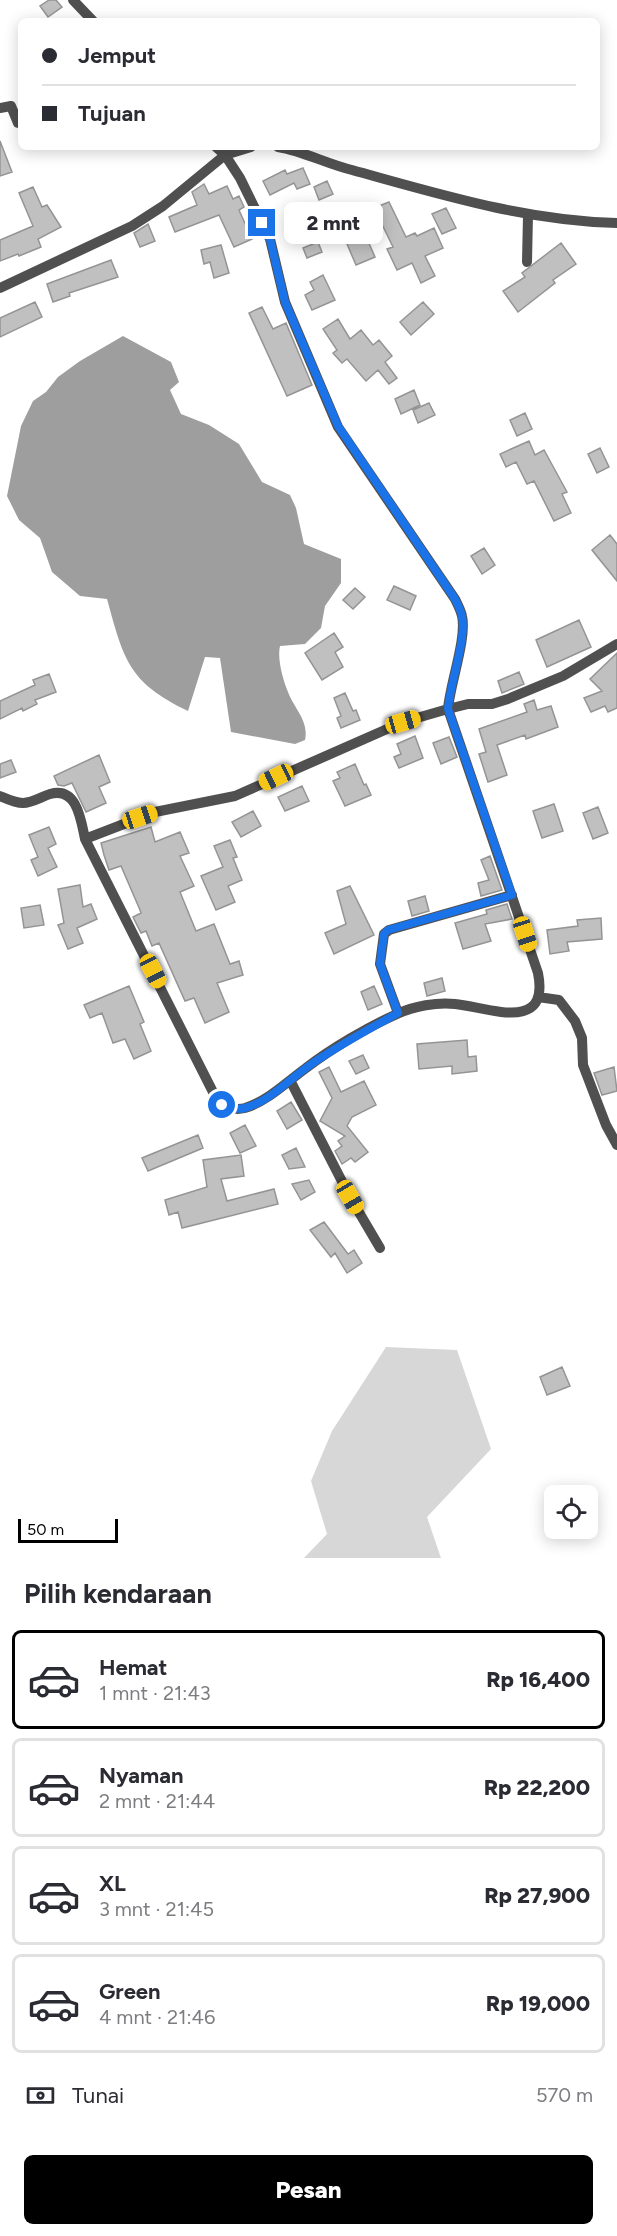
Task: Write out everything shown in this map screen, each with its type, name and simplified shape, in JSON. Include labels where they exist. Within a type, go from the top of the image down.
[{"type":"street","points":[[73,0],[90,18]]},
{"type":"street","points":[[0,108],[11,106],[18,123]]},
{"type":"street","points":[[0,796],[22,803],[52,793],[67,795],[72,799],[79,811],[85,839],[216,1098],[228,1107],[244,1108],[291,1082],[306,1068],[398,1013],[438,1003],[513,1014],[533,1005],[538,997],[540,986],[538,973],[448,709],[450,686],[463,632],[462,616],[455,599],[338,426],[285,302],[270,239],[255,206],[225,155],[219,150]]},
{"type":"street","points":[[0,288],[132,226],[163,206],[225,155],[242,150]]},
{"type":"street","points":[[290,150],[329,164],[458,199],[528,215],[617,223]]},
{"type":"street","points":[[527,262],[528,215]]},
{"type":"street","points":[[85,839],[155,812],[235,796],[371,734],[448,709],[468,704],[492,704],[508,699],[563,676],[617,644]]},
{"type":"street","points":[[398,1013],[380,964],[384,934],[388,930],[512,895]]},
{"type":"street","points":[[538,997],[559,1000],[576,1021],[582,1038],[583,1065],[617,1146]]},
{"type":"street","points":[[291,1082],[350,1197],[380,1248]]},
{"type":"shaded area","points":[[123,336],[171,362],[179,382],[170,390],[181,414],[209,425],[239,444],[262,482],[290,495],[296,508],[304,544],[341,559],[341,583],[325,606],[321,628],[305,644],[280,646],[282,676],[303,721],[305,740],[295,744],[231,732],[220,658],[205,657],[188,711],[152,690],[140,679],[124,654],[107,599],[80,596],[52,572],[40,538],[19,520],[7,496],[21,426],[33,401],[46,392],[58,377],[80,361]]},
{"type":"shaded area","points":[[386,1347],[457,1350],[491,1449],[427,1517],[441,1558],[304,1558],[327,1534],[311,1481],[332,1431]]},
{"type":"building","points":[[49,0],[56,0],[62,7],[48,17],[40,6]]},
{"type":"building","points":[[0,141],[12,172],[0,176]]},
{"type":"building","points":[[303,168],[310,184],[297,189],[294,183],[270,195],[263,181],[285,170],[287,174]]},
{"type":"building","points":[[327,181],[333,194],[319,200],[314,187]]},
{"type":"building","points":[[204,184],[209,194],[227,186],[233,199],[239,196],[244,207],[239,210],[252,239],[234,247],[219,215],[175,232],[169,217],[197,205],[192,192]]},
{"type":"building","points":[[33,187],[42,207],[47,205],[61,227],[38,239],[41,247],[0,261],[0,240],[33,226],[19,193]]},
{"type":"building","points":[[389,202],[406,237],[415,233],[417,236],[434,228],[443,248],[425,256],[435,276],[421,283],[412,263],[397,270],[387,249],[393,247],[374,208]]},
{"type":"building","points":[[446,208],[456,228],[442,234],[432,214]]},
{"type":"building","points":[[357,216],[375,257],[356,265],[344,237],[337,239],[332,225]]},
{"type":"building","points":[[148,224],[155,241],[140,247],[134,233]]},
{"type":"building","points":[[318,242],[322,252],[307,258],[303,248]]},
{"type":"building","points":[[561,243],[576,264],[553,280],[555,283],[518,312],[503,291],[525,277],[522,273]]},
{"type":"building","points":[[221,245],[229,273],[214,278],[210,262],[204,264],[201,250]]},
{"type":"building","points":[[111,260],[118,277],[69,293],[70,296],[53,302],[47,284]]},
{"type":"building","points":[[323,275],[335,300],[312,310],[305,295],[314,290],[310,282]]},
{"type":"building","points":[[35,302],[42,317],[0,337],[0,318]]},
{"type":"building","points":[[423,302],[434,314],[411,335],[400,322]]},
{"type":"building","points":[[262,307],[273,329],[286,323],[312,385],[287,396],[249,313]]},
{"type":"building","points":[[338,319],[350,339],[361,330],[373,345],[379,340],[392,356],[385,362],[397,378],[389,384],[378,370],[366,381],[347,359],[342,363],[333,353],[337,350],[323,329]]},
{"type":"building","points":[[414,390],[420,405],[401,414],[395,399]]},
{"type":"building","points":[[429,403],[435,415],[418,423],[413,410]]},
{"type":"building","points":[[525,413],[532,429],[517,436],[510,420]]},
{"type":"building","points":[[529,441],[535,455],[544,450],[567,492],[562,494],[571,513],[554,521],[534,481],[527,484],[516,462],[506,467],[500,454]]},
{"type":"building","points":[[600,448],[609,467],[597,473],[588,454]]},
{"type":"building","points":[[610,535],[617,544],[617,581],[592,550]]},
{"type":"building","points":[[484,548],[495,565],[482,574],[471,556]]},
{"type":"building","points":[[394,586],[416,596],[410,610],[387,600]]},
{"type":"building","points":[[355,588],[365,597],[353,609],[343,600]]},
{"type":"building","points":[[579,620],[591,647],[547,667],[536,640]]},
{"type":"building","points":[[334,633],[343,647],[335,652],[343,667],[322,680],[305,653]]},
{"type":"building","points":[[617,653],[617,708],[608,712],[605,706],[591,712],[584,698],[602,691],[590,679]]},
{"type":"building","points":[[519,672],[524,684],[502,693],[498,681]]},
{"type":"building","points":[[49,674],[56,692],[35,700],[37,704],[23,711],[22,708],[0,719],[0,701],[35,685],[33,680]]},
{"type":"building","points":[[345,693],[360,720],[341,728],[337,718],[341,716],[334,698]]},
{"type":"building","points":[[534,700],[537,710],[551,706],[558,727],[526,739],[525,735],[497,745],[507,775],[488,782],[479,754],[486,752],[479,729],[527,712],[524,704]]},
{"type":"building","points":[[415,736],[423,758],[399,768],[394,757],[401,754],[397,744]]},
{"type":"building","points":[[449,737],[457,757],[441,764],[433,743]]},
{"type":"building","points":[[99,755],[110,782],[99,787],[106,803],[86,812],[72,783],[64,786],[58,785],[54,776]]},
{"type":"building","points":[[11,760],[16,772],[0,778],[0,764]]},
{"type":"building","points":[[355,764],[371,795],[345,806],[333,781],[340,778],[337,772]]},
{"type":"building","points":[[302,786],[309,801],[285,811],[278,797]]},
{"type":"building","points":[[554,804],[563,831],[542,838],[533,811]]},
{"type":"building","points":[[598,807],[608,833],[593,839],[583,813]]},
{"type":"building","points":[[253,811],[261,826],[241,837],[232,822]]},
{"type":"building","points":[[49,827],[56,844],[48,848],[57,867],[38,876],[31,860],[38,857],[29,835]]},
{"type":"building","points":[[151,827],[155,842],[180,832],[189,853],[180,856],[194,886],[180,892],[196,931],[214,924],[230,964],[239,961],[243,975],[217,983],[229,1012],[205,1023],[194,998],[185,1001],[159,943],[152,946],[146,931],[141,933],[133,917],[141,913],[121,866],[109,870],[104,855],[101,843]]},
{"type":"building","points":[[230,840],[237,857],[233,858],[242,880],[228,886],[235,902],[216,910],[201,876],[223,867],[214,846]]},
{"type":"building","points":[[490,856],[502,890],[481,896],[478,883],[489,880],[481,860]]},
{"type":"building","points":[[80,885],[83,907],[91,904],[97,919],[77,928],[83,943],[68,949],[58,925],[64,923],[58,889]]},
{"type":"building","points":[[350,886],[374,935],[334,954],[325,933],[346,924],[337,891]]},
{"type":"building","points":[[425,896],[429,911],[412,916],[408,901]]},
{"type":"building","points":[[507,904],[512,919],[485,924],[491,941],[463,949],[455,923],[487,914],[486,910]]},
{"type":"building","points":[[40,905],[44,925],[24,928],[21,908]]},
{"type":"building","points":[[601,918],[602,939],[567,942],[569,951],[550,954],[547,930],[578,926],[577,920]]},
{"type":"building","points":[[442,978],[445,991],[427,996],[424,983]]},
{"type":"building","points":[[129,986],[144,1022],[140,1024],[151,1051],[134,1059],[125,1039],[113,1043],[102,1013],[90,1018],[84,1005]]},
{"type":"building","points":[[374,986],[382,1004],[368,1010],[361,992]]},
{"type":"building","points":[[467,1040],[468,1057],[476,1056],[477,1071],[452,1074],[452,1066],[419,1069],[417,1044]]},
{"type":"building","points":[[363,1055],[369,1068],[356,1074],[349,1061]]},
{"type":"building","points":[[329,1067],[341,1092],[364,1081],[376,1105],[352,1117],[347,1126],[368,1152],[355,1162],[351,1158],[342,1164],[335,1151],[342,1146],[338,1141],[345,1136],[320,1121],[332,1098],[319,1072]]},
{"type":"building","points":[[614,1067],[617,1091],[602,1095],[594,1073]]},
{"type":"building","points":[[291,1102],[302,1120],[287,1129],[277,1111]]},
{"type":"building","points":[[245,1125],[256,1146],[240,1153],[230,1133]]},
{"type":"building","points":[[198,1135],[203,1148],[148,1171],[142,1158]]},
{"type":"building","points":[[296,1148],[305,1167],[289,1169],[282,1155]]},
{"type":"building","points":[[241,1155],[244,1176],[221,1179],[227,1201],[274,1189],[278,1204],[182,1228],[178,1212],[169,1215],[165,1200],[207,1187],[203,1160]]},
{"type":"building","points":[[309,1180],[315,1192],[301,1200],[292,1184]]},
{"type":"building","points":[[324,1222],[348,1254],[354,1250],[362,1263],[347,1273],[335,1253],[331,1257],[310,1230]]},
{"type":"building","points":[[562,1367],[570,1386],[547,1395],[540,1377]]},
{"type":"route","points":[[222,1105],[236,1109],[252,1105],[291,1082],[306,1068],[327,1054],[398,1013],[380,964],[384,934],[388,930],[473,904],[512,895],[448,709],[450,686],[463,632],[462,616],[455,599],[338,426],[285,302],[270,239],[262,223]]}]
